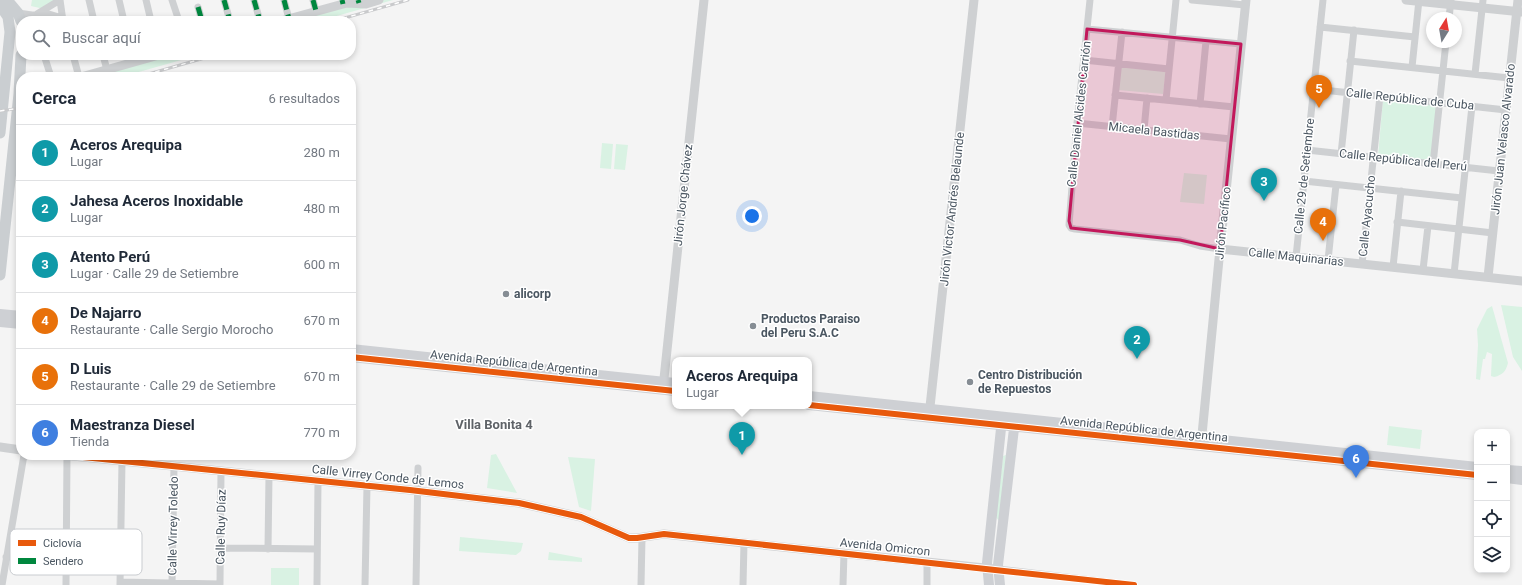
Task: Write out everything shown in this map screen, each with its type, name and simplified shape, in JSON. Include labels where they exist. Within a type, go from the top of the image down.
[{"type":"main road","points":[[0,133],[1,107],[10,32],[7,9]]},
{"type":"main road","points":[[21,60],[21,72]]},
{"type":"main road","points":[[0,275],[16,130]]},
{"type":"main road","points":[[0,314],[16,316]]},
{"type":"main road","points":[[0,322],[16,324]]},
{"type":"main road","name":"Avenida República de Argentina","points":[[356,350],[663,386],[672,390]]},
{"type":"main road","name":"Avenida República de Argentina","points":[[356,357],[663,386],[672,384]]},
{"type":"main road","name":"Avenida República de Argentina","points":[[812,396],[929,413],[1202,442],[1350,457],[1474,466]]},
{"type":"main road","name":"Avenida República de Argentina","points":[[812,405],[929,413]]},
{"type":"main road","points":[[989,585],[987,568],[988,548],[1002,421]]},
{"type":"main road","points":[[1000,585],[998,569],[999,550],[1015,422]]},
{"type":"main road","points":[[999,453],[1011,454]]},
{"type":"main road","name":"Avenida República de Argentina","points":[[1350,457],[1474,475]]},
{"type":"main road","points":[[1510,470],[1522,471]]},
{"type":"main road","points":[[1510,478],[1522,480]]},
{"type":"main road","points":[[988,548],[999,550]]},
{"type":"street","points":[[36,16],[60,0],[62,16]]},
{"type":"street","points":[[89,0],[93,16]]},
{"type":"street","points":[[119,0],[123,16]]},
{"type":"street","points":[[146,0],[151,16]]},
{"type":"street","points":[[172,0],[177,16]]},
{"type":"street","points":[[224,0],[229,16]]},
{"type":"street","points":[[254,0],[259,16]]},
{"type":"street","points":[[284,0],[285,16]]},
{"type":"street","points":[[313,0],[316,11]]},
{"type":"street","points":[[299,16],[343,2],[359,2],[366,4],[379,0]]},
{"type":"street","name":"Jirón Jorge Chávez","points":[[663,386],[704,0]]},
{"type":"street","name":"Jirón Victor Andrés Belaunde","points":[[929,413],[974,0]]},
{"type":"street","name":"Calle Daniel Alcides Carrión","points":[[1071,228],[1069,221],[1077,123],[1090,0]]},
{"type":"street","points":[[1166,100],[1176,0]]},
{"type":"street","points":[[1192,0],[1245,3]]},
{"type":"street","name":"Calle 29 de Setiembre","points":[[1296,257],[1323,0]]},
{"type":"street","points":[[1406,0],[1482,4],[1519,12]]},
{"type":"street","name":"Jirón Juan Velasco Alvarado","points":[[1488,277],[1509,78],[1519,12],[1518,0]]},
{"type":"street","points":[[1412,67],[1419,1]]},
{"type":"street","points":[[1449,12],[1450,2]]},
{"type":"street","name":"Jirón Pacífico","points":[[1202,442],[1245,3]]},
{"type":"street","points":[[1475,74],[1482,4]]},
{"type":"street","points":[[198,7],[201,16]]},
{"type":"street","points":[[7,9],[31,16]]},
{"type":"street","points":[[39,16],[49,14],[54,16]]},
{"type":"street","points":[[1320,27],[1415,37]]},
{"type":"street","points":[[1088,29],[1241,44]]},
{"type":"street","points":[[1341,154],[1354,30]]},
{"type":"street","points":[[1112,127],[1122,32]]},
{"type":"street","points":[[1200,104],[1206,41]]},
{"type":"street","points":[[1433,164],[1445,48]]},
{"type":"street","points":[[46,60],[49,72]]},
{"type":"street","points":[[75,60],[78,72]]},
{"type":"street","points":[[104,60],[107,70]]},
{"type":"street","points":[[99,72],[130,60]]},
{"type":"street","points":[[1084,60],[1169,69]]},
{"type":"street","points":[[1350,61],[1509,78]]},
{"type":"street","name":"Calle República de Cuba","points":[[1314,89],[1506,110]]},
{"type":"street","points":[[1115,95],[1234,107]]},
{"type":"street","name":"Calle Ayacucho","points":[[1362,264],[1380,96]]},
{"type":"street","points":[[1144,130],[1147,98]]},
{"type":"street","points":[[1454,274],[1472,106]]},
{"type":"street","name":"Micaela Bastidas","points":[[1077,123],[1231,139]]},
{"type":"street","name":"Calle República del Perú","points":[[1307,150],[1499,171]]},
{"type":"street","points":[[1304,181],[1462,198]]},
{"type":"street","points":[[1328,260],[1336,184]]},
{"type":"street","points":[[1393,267],[1401,192]]},
{"type":"street","points":[[1397,222],[1493,233]]},
{"type":"street","points":[[1423,270],[1428,226]]},
{"type":"street","name":"Calle Maquinarias","points":[[1071,228],[1180,240],[1200,246],[1220,249],[1522,281]]},
{"type":"street","points":[[0,447],[16,449]]},
{"type":"street","points":[[11,529],[23,460]]},
{"type":"street","points":[[66,460],[66,529]]},
{"type":"street","name":"Calle Virrey Conde de Lemos","points":[[113,460],[418,491],[519,503],[549,508],[581,517],[622,535],[638,538]]},
{"type":"street","points":[[121,529],[122,461]]},
{"type":"street","name":"Calle Virrey Toledo","points":[[172,584],[174,466]]},
{"type":"street","points":[[416,585],[418,468]]},
{"type":"street","name":"Calle Ruy Díaz","points":[[172,584],[220,584],[221,471]]},
{"type":"street","points":[[268,549],[269,476]]},
{"type":"street","points":[[317,585],[318,481]]},
{"type":"street","points":[[365,585],[367,486]]},
{"type":"street","points":[[2,585],[10,534]]},
{"type":"street","name":"Avenida Omicron","points":[[638,538],[664,534],[998,569],[1134,585]]},
{"type":"street","points":[[638,538],[641,585]]},
{"type":"street","points":[[743,585],[744,543]]},
{"type":"street","points":[[220,548],[318,550]]},
{"type":"street","points":[[843,585],[844,553]]},
{"type":"street","points":[[927,562],[927,585]]},
{"type":"street","points":[[120,584],[172,584]]},
{"type":"highlighted area","points":[[1087,29],[1241,44],[1220,249],[1180,240],[1071,228],[1069,221]]},
{"type":"green space","points":[[32,0],[58,0],[44,9],[31,6]]},
{"type":"green space","points":[[379,0],[393,0],[337,16],[308,16]]},
{"type":"green space","points":[[146,60],[181,60],[139,72],[103,72]]},
{"type":"green space","points":[[1120,67],[1166,71],[1163,94],[1118,90]]},
{"type":"green space","points":[[1383,99],[1437,105],[1431,163],[1378,156]]},
{"type":"green space","points":[[602,143],[613,144],[611,169],[600,168]]},
{"type":"green space","points":[[616,144],[628,145],[625,170],[614,169]]},
{"type":"green space","points":[[1184,173],[1207,175],[1204,204],[1180,202]]},
{"type":"green space","points":[[1501,305],[1522,307],[1522,371],[1513,357]]},
{"type":"green space","points":[[1492,306],[1508,363],[1502,374],[1494,377],[1491,376],[1492,354],[1487,352],[1485,359],[1483,359],[1480,380],[1476,379],[1478,345],[1477,329],[1487,309]]},
{"type":"green space","points":[[1389,426],[1422,430],[1420,449],[1387,445]]},
{"type":"green space","points":[[496,454],[517,493],[487,488],[491,455]]},
{"type":"green space","points":[[1006,455],[999,521],[996,517],[1003,456]]},
{"type":"green space","points":[[568,457],[595,459],[591,511],[579,507]]},
{"type":"green space","points":[[460,537],[523,543],[521,551],[516,555],[459,551]]},
{"type":"green space","points":[[549,552],[582,558],[582,562],[548,560]]},
{"type":"green space","points":[[271,568],[299,568],[299,585],[271,585]]},
{"type":"railway","points":[[352,16],[408,0]]},
{"type":"railway","points":[[156,72],[198,60]]},
{"type":"railway","points":[[0,111],[16,109]]},
{"type":"marked path","points":[[224,0],[229,16]]},
{"type":"marked path","points":[[254,0],[259,16]]},
{"type":"marked path","points":[[284,0],[288,16]]},
{"type":"marked path","points":[[313,0],[316,11]]},
{"type":"marked path","points":[[342,0],[343,4]]},
{"type":"marked path","points":[[198,7],[201,16]]},
{"type":"cycle path","points":[[356,358],[672,391]]},
{"type":"cycle path","points":[[812,405],[1474,475]]},
{"type":"cycle path","points":[[113,460],[410,490],[519,503],[581,517],[629,538],[664,534],[1134,585]]},
{"type":"place","name":"D Luis","points":[[1319,108]]},
{"type":"place","name":"Atento Perú","points":[[1264,201]]},
{"type":"place","name":"De Najarro","points":[[1323,241]]},
{"type":"place","name":"alicorp","points":[[506,294]]},
{"type":"place","name":"Productos Paraiso del Peru S.A.C","points":[[753,326]]},
{"type":"place","name":"Jahesa Aceros Inoxidable","points":[[1137,359]]},
{"type":"place","name":"Centro Distribución de Repuestos","points":[[970,382]]},
{"type":"place","name":"Aceros Arequipa","points":[[742,455]]},
{"type":"place","name":"Maestranza Diesel","points":[[1356,478]]},
{"type":"district","name":"Villa Bonita 4","points":[[494,424]]}]
